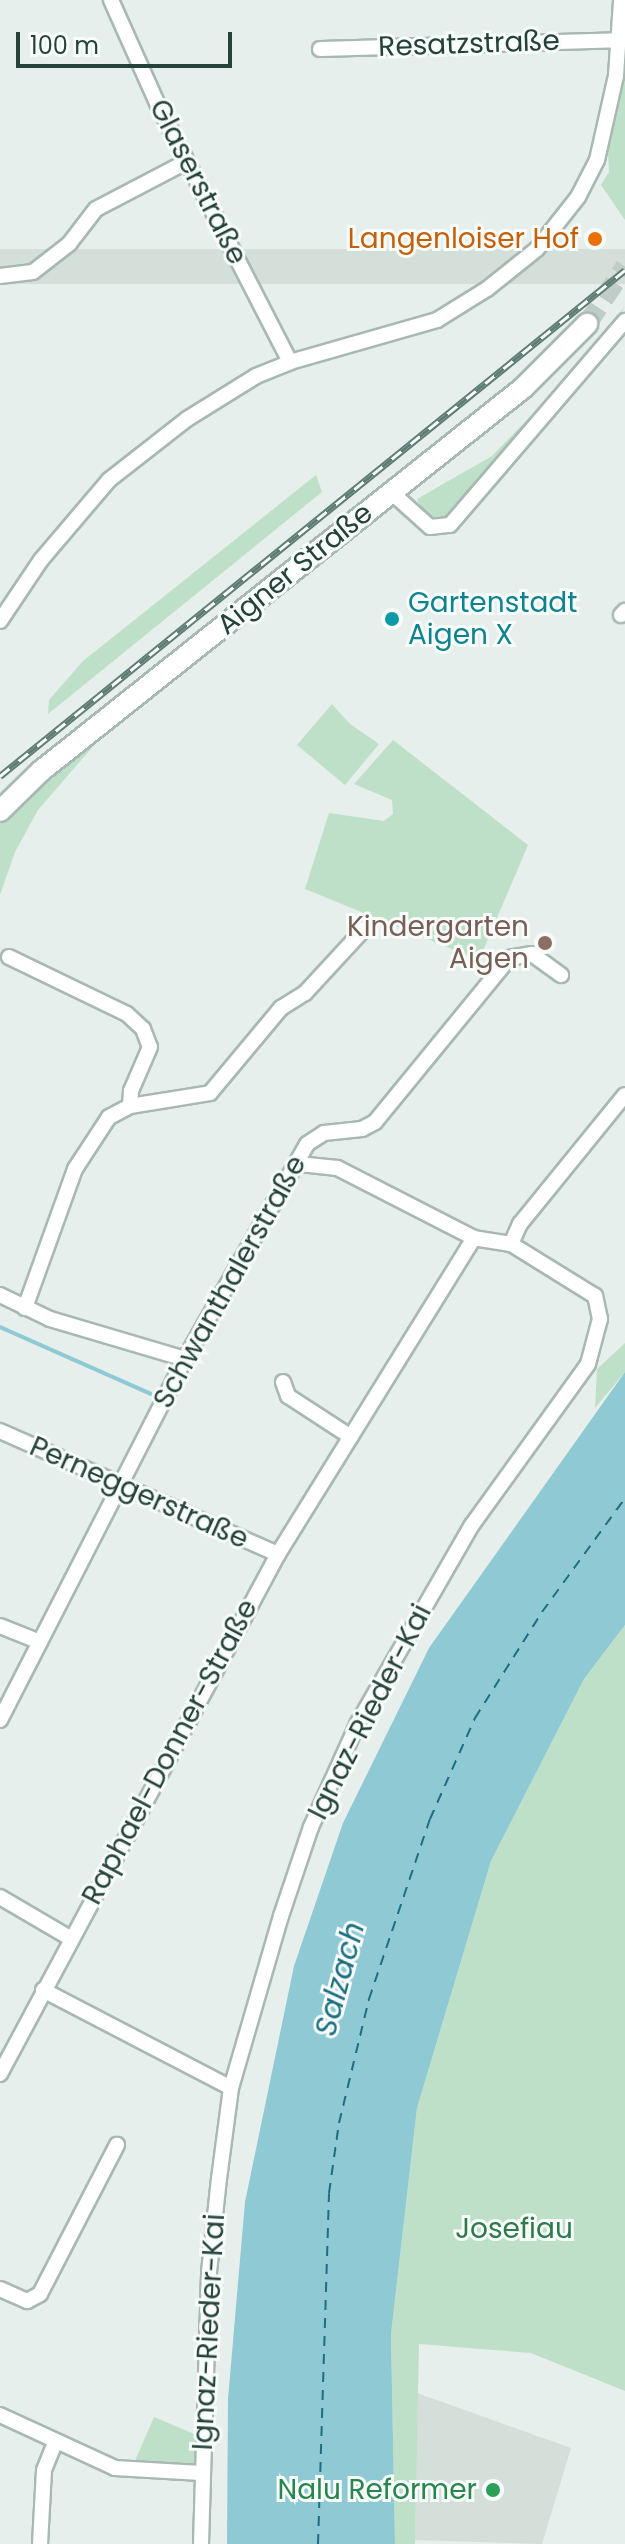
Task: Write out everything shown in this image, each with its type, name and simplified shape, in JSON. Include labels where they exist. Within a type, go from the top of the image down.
[{"type":"main road","name":"Aigner Straße","points":[[0,811],[41,771],[552,363],[587,324]]},
{"type":"street","name":"Glaserstraße","points":[[111,0],[186,162],[290,362]]},
{"type":"street","points":[[0,621],[41,560],[109,480],[221,395],[290,362],[437,320],[487,289],[537,249],[592,174],[604,137],[619,40],[621,0]]},
{"type":"street","name":"Resatzstraße","points":[[320,49],[619,40]]},
{"type":"street","points":[[0,276],[33,272],[69,244],[96,209],[186,162]]},
{"type":"street","points":[[391,492],[430,527],[450,525],[625,321]]},
{"type":"street","points":[[25,1308],[75,1169],[109,1117],[130,1106],[210,1093],[281,1008],[305,993],[365,928]]},
{"type":"street","name":"Schwanthalerstraße","points":[[0,1720],[185,1359],[283,1180],[300,1164],[316,1137],[375,1122],[501,964],[514,956],[532,954],[561,975]]},
{"type":"street","points":[[9,957],[127,1014],[143,1029],[150,1053],[131,1091],[130,1106]]},
{"type":"street","points":[[511,1244],[520,1224],[625,1095]]},
{"type":"street","name":"Ignaz-Rieder-Kai","points":[[201,2544],[209,2272],[231,2088],[306,1842],[358,1723],[472,1525],[579,1379],[594,1350],[600,1319],[595,1296],[511,1244],[474,1238],[337,1168],[319,1162],[300,1164]]},
{"type":"street","name":"Raphael-Donner-Straße","points":[[0,2074],[278,1554],[474,1238]]},
{"type":"street","points":[[0,1295],[25,1308],[185,1359]]},
{"type":"street","points":[[283,1382],[288,1396],[351,1437]]},
{"type":"street","name":"Perneggerstraße","points":[[0,1431],[119,1487],[278,1554]]},
{"type":"street","points":[[0,1626],[40,1642]]},
{"type":"street","points":[[0,1897],[70,1938]]},
{"type":"street","points":[[43,1990],[231,2088]]},
{"type":"street","points":[[0,2289],[27,2301],[40,2294],[117,2145]]},
{"type":"street","points":[[0,2415],[115,2468],[201,2473]]},
{"type":"street","points":[[40,2544],[44,2470],[56,2441]]},
{"type":"shaded area","points":[[0,249],[625,249],[625,284],[0,284]]},
{"type":"shaded area","points":[[417,2393],[571,2448],[542,2544],[415,2540]]},
{"type":"green space","points":[[625,51],[625,220],[601,185],[609,172],[608,152]]},
{"type":"green space","points":[[625,306],[610,332],[579,369],[528,419],[454,512],[438,519],[422,511],[417,499],[492,456],[577,368]]},
{"type":"green space","points":[[316,475],[322,492],[48,714],[49,700],[83,661]]},
{"type":"green space","points":[[332,704],[350,724],[379,744],[345,785],[297,745]]},
{"type":"green space","points":[[109,728],[38,810],[15,852],[0,895],[0,824],[39,784]]},
{"type":"green space","points":[[393,740],[528,845],[479,960],[305,889],[329,813],[384,821],[393,814],[392,800],[354,784]]},
{"type":"green space","points":[[625,1343],[625,1372],[595,1408],[597,1369]]},
{"type":"green space","name":"Josefiau","points":[[625,1625],[625,2391],[531,2353],[419,2344],[415,2544],[395,2544],[391,2334],[417,2108],[491,1861],[584,1679]]},
{"type":"green space","points":[[154,2417],[199,2436],[195,2464],[134,2463]]},
{"type":"water","name":"Salzach","points":[[625,1372],[625,1625],[584,1679],[491,1861],[417,2108],[391,2334],[395,2544],[227,2544],[228,2399],[245,2202],[294,1966],[343,1823],[429,1648]]},
{"type":"waterway","points":[[0,1327],[151,1394]]},
{"type":"ferry route","points":[[318,2544],[329,2193],[339,2123],[369,1999],[430,1819],[475,1718],[542,1612],[625,1498]]},
{"type":"tunnel","points":[[587,324],[625,267]]},
{"type":"railway","points":[[0,776],[625,270]]},
{"type":"place","name":"Langenloiser Hof","points":[[595,239]]},
{"type":"place","name":"Gartenstadt Aigen X","points":[[392,619]]},
{"type":"place","name":"Kindergarten Aigen","points":[[545,943]]},
{"type":"place","name":"Nalu Reformer","points":[[493,2490]]}]
